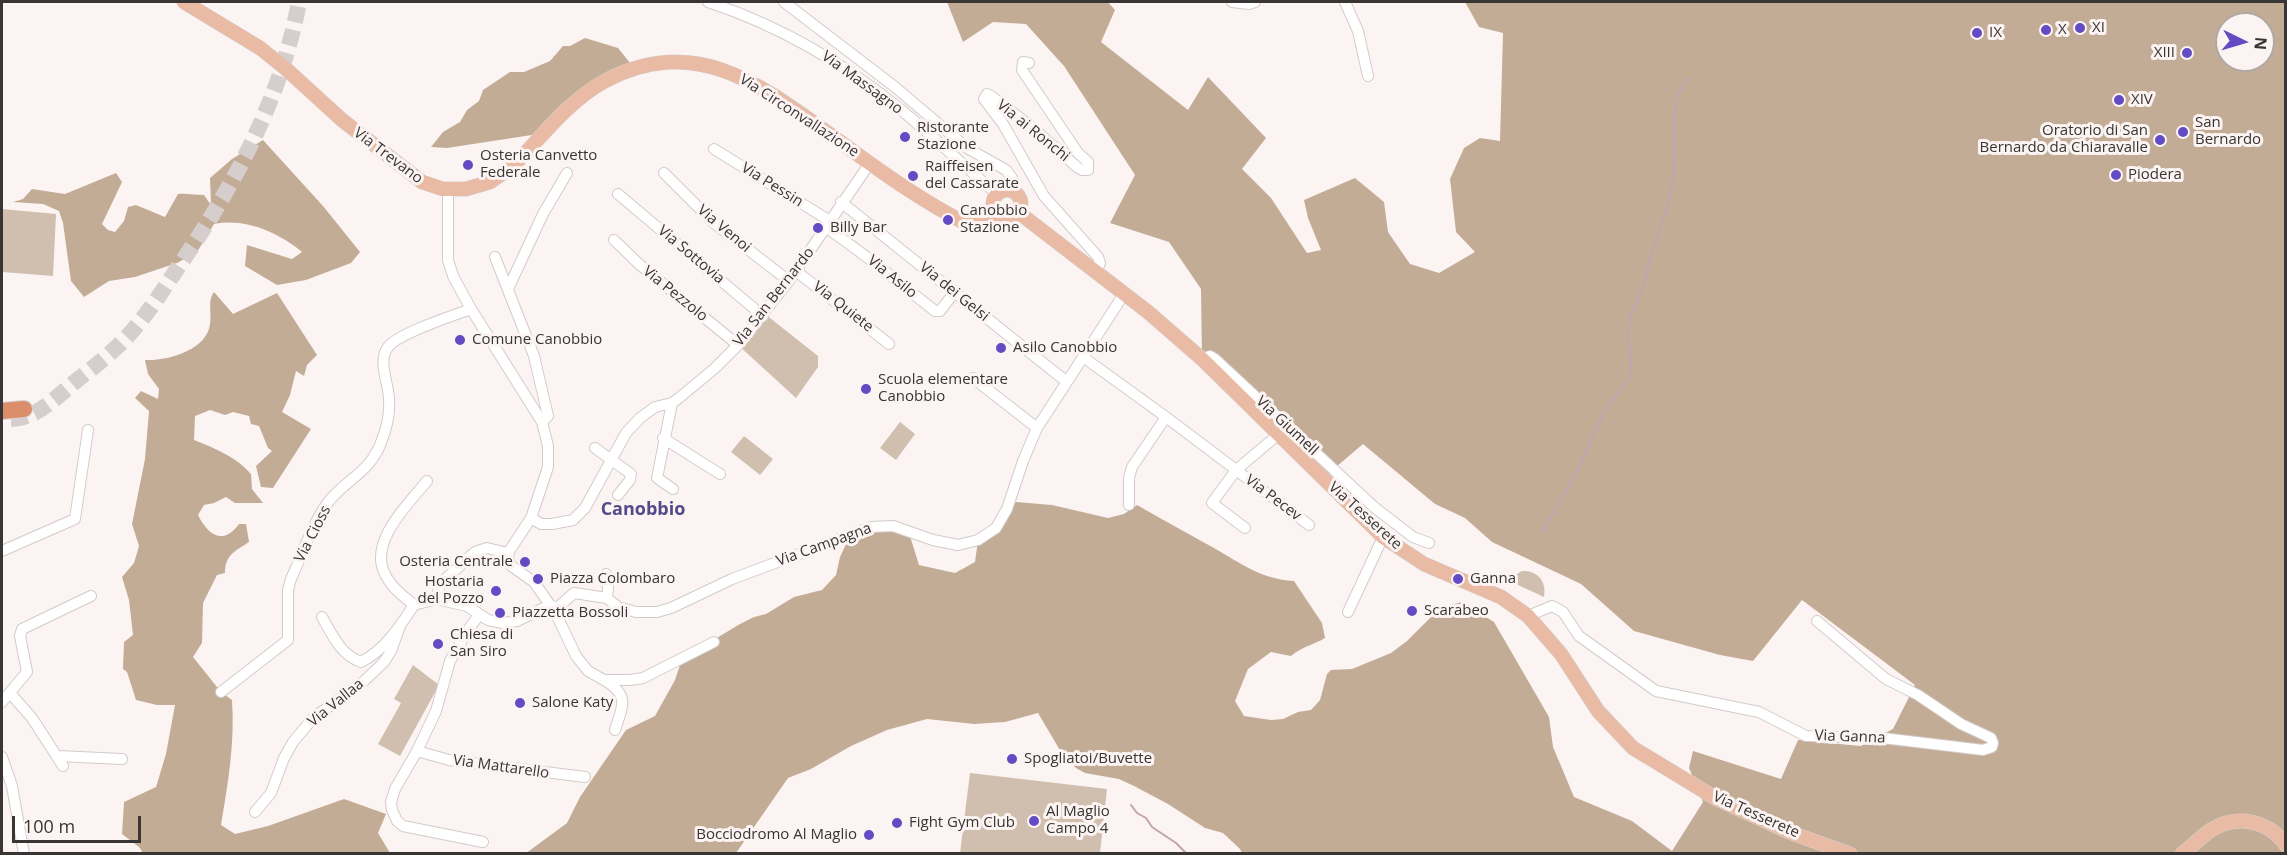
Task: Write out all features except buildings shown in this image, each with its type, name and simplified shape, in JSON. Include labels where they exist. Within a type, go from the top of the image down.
[{"type":"main road","name":"Via Trevano","points":[[184,2],[260,48],[342,120],[413,177],[427,185],[448,190]]},
{"type":"main road","name":"Via Circonvallazione","points":[[448,190],[479,186],[507,172],[574,104],[604,82],[635,69],[668,63],[710,66],[746,78],[870,163]]},
{"type":"main road","points":[[870,163],[969,225],[983,224],[998,215],[1011,217],[1018,212],[1020,199],[1011,190],[1003,190],[997,194],[993,203],[998,215]]},
{"type":"main road","name":"Via Tesserete","points":[[1018,212],[1124,294],[1202,359],[1383,537],[1424,564],[1501,597],[1528,615],[1561,654],[1598,711],[1619,735],[1640,753],[1717,798],[1789,832],[1850,854]]},
{"type":"main road","points":[[2182,854],[2217,827],[2241,821],[2260,823],[2277,835],[2286,845]]},
{"type":"street","name":"Via Massagno","points":[[708,2],[737,12],[792,37],[847,70],[900,109],[997,194]]},
{"type":"street","points":[[784,2],[900,91],[967,148],[1006,170],[1012,178],[1011,190]]},
{"type":"street","points":[[1232,2],[1249,4],[1255,2]]},
{"type":"street","points":[[1346,2],[1360,38],[1368,76]]},
{"type":"street","name":"Via ai Ronchi","points":[[1029,63],[1023,62],[1022,70],[1080,155],[1088,162],[1088,170],[1077,167],[1033,128],[991,96],[987,94],[984,99],[1003,124],[1049,203],[1098,257],[1100,263],[1096,272]]},
{"type":"street","name":"Via Pessin","points":[[714,149],[828,224]]},
{"type":"street","name":"Via San Bernardo","points":[[531,520],[544,525],[573,520],[585,508],[626,433],[640,418],[655,407],[672,403],[714,369],[738,345],[789,281],[841,202],[870,163]]},
{"type":"street","points":[[508,289],[543,214],[567,173]]},
{"type":"street","name":"Via Venoi","points":[[664,173],[715,224],[789,281]]},
{"type":"street","points":[[448,190],[449,266],[471,309],[542,422],[548,442],[549,457],[531,520],[508,554],[510,565],[539,588],[554,607],[576,656],[588,671],[618,688],[622,695],[615,730]]},
{"type":"street","name":"Via Sottovia","points":[[618,194],[763,316]]},
{"type":"street","name":"Via dei Gelsi","points":[[841,202],[1067,382]]},
{"type":"street","name":"Via Asilo","points":[[828,224],[935,311],[940,311],[954,293]]},
{"type":"street","name":"Via Pezzolo","points":[[614,240],[640,265],[738,345]]},
{"type":"street","points":[[495,257],[534,356],[538,379],[548,410],[548,416],[542,422]]},
{"type":"street","name":"Via Quiete","points":[[796,271],[889,344]]},
{"type":"street","name":"Via Campagna","points":[[554,607],[574,593],[607,598],[618,607],[636,612],[663,611],[732,579],[879,525],[893,526],[933,540],[958,545],[978,540],[996,528],[1007,509],[1036,428],[1124,294]]},
{"type":"street","name":"Via Cioss","points":[[221,692],[288,640],[288,590],[322,513],[333,497],[368,466],[382,442],[390,404],[384,366],[387,349],[394,342],[420,328],[471,309]]},
{"type":"street","name":"Via Giumell","points":[[1202,359],[1210,356],[1215,359],[1374,507],[1413,537],[1429,543]]},
{"type":"street","points":[[1083,357],[1166,417],[1132,467],[1129,477],[1129,505]]},
{"type":"street","points":[[973,378],[1036,428]]},
{"type":"street","points":[[672,403],[663,438],[657,478],[673,489]]},
{"type":"street","name":"Via Pecev","points":[[1166,417],[1309,525]]},
{"type":"street","points":[[2,552],[75,519],[88,430]]},
{"type":"street","name":"Via Pecev","points":[[1245,528],[1212,503],[1236,470],[1279,434]]},
{"type":"street","points":[[663,438],[720,474]]},
{"type":"street","points":[[596,448],[632,476],[618,495]]},
{"type":"street","points":[[414,604],[388,579],[382,561],[390,525],[427,481]]},
{"type":"street","points":[[1348,612],[1383,537]]},
{"type":"street","points":[[436,599],[440,584],[475,552],[487,548],[508,554]]},
{"type":"street","points":[[606,574],[607,598]]},
{"type":"street","points":[[2,702],[27,672],[20,636],[22,628],[91,596]]},
{"type":"street","points":[[322,617],[341,650],[350,658],[361,662],[373,656],[400,626],[414,604],[436,599],[467,606],[483,618],[503,623],[517,621],[554,607]]},
{"type":"street","name":"Via Ganna","points":[[1528,615],[1552,606],[1561,610],[1579,636],[1656,691],[1759,712],[1803,735],[1883,738],[1983,750],[1992,747],[1991,738],[1962,724],[1918,694],[1886,679],[1817,621]]},
{"type":"street","points":[[483,618],[468,630],[448,664],[439,705],[391,802],[397,821],[406,827],[483,842]]},
{"type":"street","name":"Via Vallaa","points":[[255,812],[271,793],[284,758],[293,742],[314,718],[362,682],[384,662],[392,651],[400,626]]},
{"type":"street","points":[[604,680],[644,678],[714,642]]},
{"type":"street","points":[[10,693],[32,718],[61,761],[122,759]]},
{"type":"street","name":"Via Mattarello","points":[[417,751],[449,760],[585,777]]},
{"type":"street","points":[[2,757],[12,786],[24,854]]},
{"type":"shaded area","points":[[947,2],[1108,2],[1115,10],[1101,42],[1188,110],[1208,77],[1266,138],[1242,169],[1271,198],[1307,253],[1321,250],[1308,218],[1304,200],[1355,178],[1384,202],[1388,232],[1410,264],[1439,273],[1475,252],[1456,232],[1450,179],[1464,148],[1480,138],[1500,141],[1503,33],[1479,27],[1465,2],[2285,2],[2285,853],[1242,853],[1223,833],[1205,828],[1168,804],[1134,786],[1119,779],[1085,773],[1076,768],[1064,757],[1038,713],[1005,722],[974,724],[927,719],[887,730],[851,746],[811,769],[788,778],[736,853],[525,854],[567,823],[580,797],[626,730],[655,716],[675,680],[682,659],[740,624],[766,614],[794,597],[822,590],[836,575],[840,557],[849,538],[885,529],[910,536],[919,565],[955,573],[975,562],[978,540],[1016,502],[1052,505],[1108,518],[1124,514],[1137,505],[1252,570],[1282,580],[1294,581],[1322,623],[1325,638],[1291,656],[1271,652],[1248,669],[1235,701],[1244,716],[1271,720],[1283,719],[1298,712],[1311,710],[1320,700],[1327,674],[1331,670],[1352,669],[1391,653],[1407,641],[1440,608],[1462,602],[1494,622],[1549,717],[1553,747],[1574,797],[1632,821],[1672,851],[1703,802],[1689,768],[1693,751],[1781,779],[1798,740],[1861,746],[1893,729],[1915,685],[1802,600],[1753,661],[1720,655],[1634,631],[1581,584],[1492,542],[1465,518],[1435,504],[1363,444],[1323,478],[1202,359],[1201,289],[1169,242],[1110,223],[1135,175],[1064,66],[1026,24],[993,22],[963,42]]},
{"type":"shaded area","points":[[585,38],[618,48],[635,69],[617,76],[545,133],[447,148],[431,147],[443,132],[460,122],[467,110],[479,101],[483,90],[510,72],[524,72],[550,61],[563,46],[570,46]]},
{"type":"shaded area","points":[[263,140],[323,206],[360,252],[351,263],[306,280],[277,285],[245,266],[247,245],[292,259],[302,252],[282,238],[261,228],[237,223],[214,224],[197,252],[177,263],[135,277],[109,281],[84,297],[71,281],[63,223],[59,211],[43,204],[13,202],[23,199],[32,189],[65,194],[116,173],[122,182],[102,224],[108,230],[115,232],[124,221],[128,207],[136,205],[165,217],[178,194],[204,195],[211,205],[210,178],[232,159]]},
{"type":"shaded area","points":[[2,209],[56,214],[53,276],[2,272]]},
{"type":"shaded area","points":[[214,292],[233,314],[277,293],[317,355],[307,365],[304,376],[296,371],[290,395],[282,412],[311,429],[273,488],[261,487],[256,466],[272,451],[268,448],[259,426],[251,424],[249,416],[233,412],[225,415],[210,410],[195,416],[194,440],[225,454],[245,468],[251,474],[252,489],[263,503],[235,503],[226,497],[204,505],[198,515],[206,528],[216,535],[227,535],[239,524],[246,524],[249,542],[229,557],[225,573],[217,575],[203,603],[202,643],[193,657],[221,692],[232,700],[232,747],[221,825],[235,834],[268,826],[344,799],[386,814],[378,833],[390,853],[143,853],[122,834],[124,802],[156,787],[166,754],[175,705],[157,705],[136,700],[127,672],[123,669],[124,642],[133,635],[129,600],[122,577],[134,563],[139,546],[132,524],[145,459],[149,411],[135,398],[141,391],[158,399],[159,389],[148,374],[145,360],[175,356],[202,341],[210,324],[210,303]]},
{"type":"shaded area","points":[[765,314],[818,356],[818,367],[796,398],[738,345]]},
{"type":"shaded area","points":[[900,422],[915,434],[896,460],[880,448]]},
{"type":"shaded area","points":[[744,436],[773,459],[760,475],[731,452]]},
{"type":"shaded area","points":[[1522,571],[1528,571],[1540,578],[1544,586],[1544,597],[1507,580]]},
{"type":"shaded area","points":[[413,665],[439,685],[400,756],[378,744],[401,703],[394,699]]},
{"type":"shaded area","name":"Al Maglio Campo 4","points":[[970,773],[1107,789],[1100,853],[960,853]]},
{"type":"waterway","points":[[1542,532],[1579,468],[1604,412],[1632,373],[1628,333],[1630,317],[1642,291],[1666,211],[1674,173],[1675,110],[1678,94],[1689,78]]},
{"type":"waterway","points":[[1131,805],[1137,813],[1146,818],[1152,827],[1176,843],[1187,854]]},
{"type":"tunnel","points":[[11,419],[30,415],[46,406],[99,363],[129,334],[159,296],[218,205],[253,140],[280,73],[299,2]]},
{"type":"place","name":"XI","points":[[2080,28]]},
{"type":"place","name":"X","points":[[2046,30]]},
{"type":"place","name":"IX","points":[[1977,33]]},
{"type":"place","name":"XIII","points":[[2187,53]]},
{"type":"place","name":"XIV","points":[[2119,100]]},
{"type":"place","name":"San Bernardo","points":[[2183,132]]},
{"type":"place","name":"Ristorante Stazione","points":[[905,137]]},
{"type":"place","name":"Oratorio di San Bernardo da Chiaravalle","points":[[2160,140]]},
{"type":"place","name":"Osteria Canvetto Federale","points":[[468,165]]},
{"type":"place","name":"Piodera","points":[[2116,175]]},
{"type":"place","name":"Raiffeisen del Cassarate","points":[[913,176]]},
{"type":"place","name":"Canobbio Stazione","points":[[948,220]]},
{"type":"place","name":"Billy Bar","points":[[818,228]]},
{"type":"place","name":"Comune Canobbio","points":[[460,340]]},
{"type":"place","name":"Asilo Canobbio","points":[[1001,348]]},
{"type":"place","name":"Scuola elementare Canobbio","points":[[866,389]]},
{"type":"place","name":"Osteria Centrale","points":[[525,562]]},
{"type":"place","name":"Piazza Colombaro","points":[[538,579]]},
{"type":"place","name":"Ganna","points":[[1458,579]]},
{"type":"place","name":"Hostaria del Pozzo","points":[[496,591]]},
{"type":"place","name":"Scarabeo","points":[[1412,611]]},
{"type":"place","name":"Piazzetta Bossoli","points":[[500,613]]},
{"type":"place","name":"Chiesa di San Siro","points":[[438,644]]},
{"type":"place","name":"Salone Katy","points":[[520,703]]},
{"type":"place","name":"Spogliatoi/Buvette","points":[[1012,759]]},
{"type":"place","name":"Al Maglio Campo 4","points":[[1034,821]]},
{"type":"place","name":"Fight Gym Club","points":[[897,823]]},
{"type":"place","name":"Bocciodromo Al Maglio","points":[[869,835]]},
{"type":"district","name":"Canobbio","points":[[643,510]]}]
